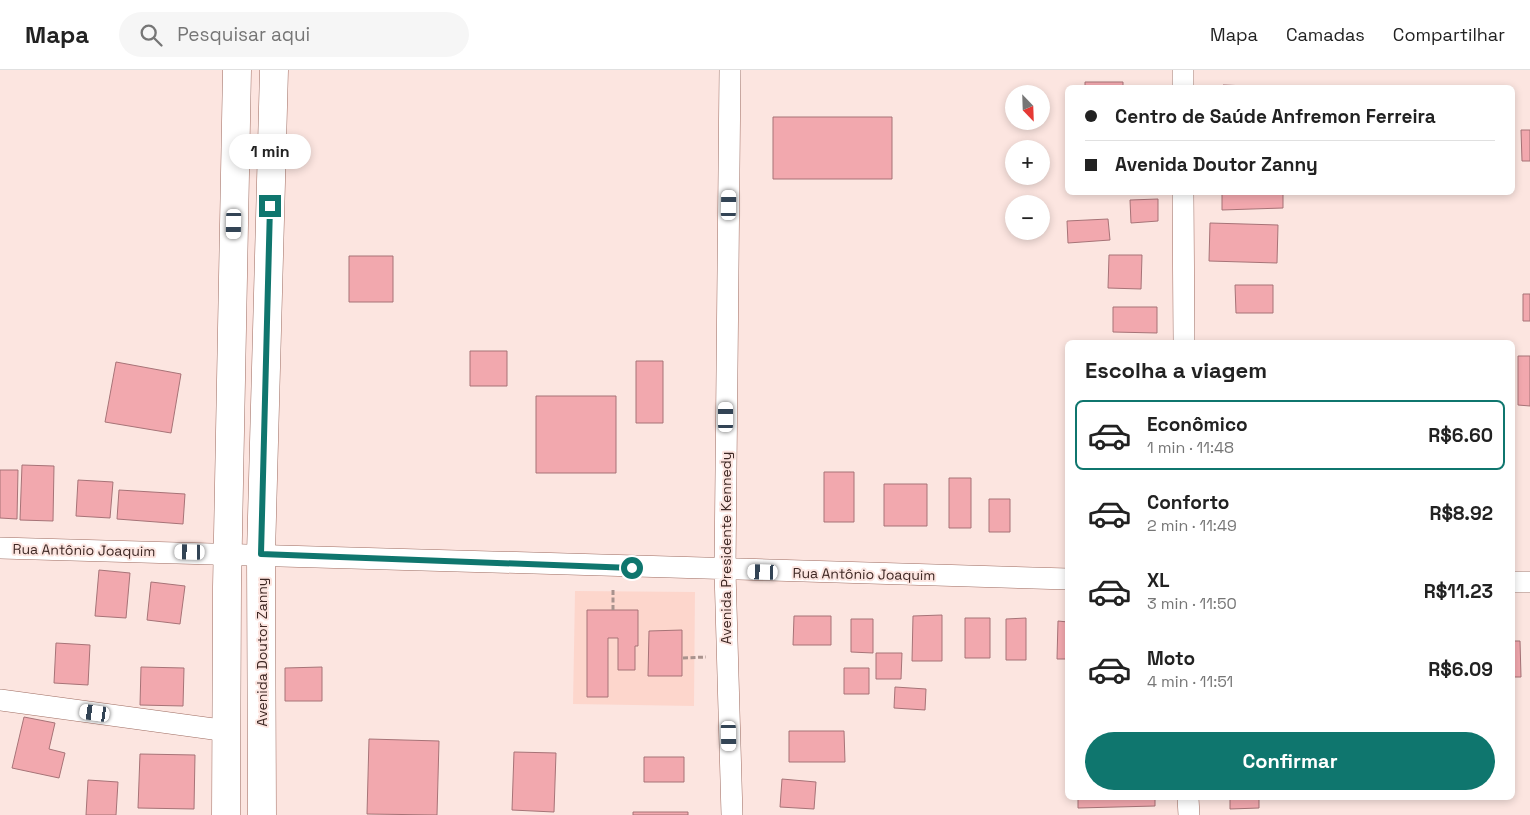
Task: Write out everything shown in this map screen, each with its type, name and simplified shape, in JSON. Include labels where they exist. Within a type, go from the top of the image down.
[{"type":"street","points":[[226,815],[228,552],[237,70]]},
{"type":"street","name":"Avenida Doutor Zanny","points":[[262,815],[261,554],[274,70]]},
{"type":"street","name":"Avenida Presidente Kennedy","points":[[730,70],[724,571],[732,815]]},
{"type":"street","points":[[1183,70],[1183,85]]},
{"type":"street","points":[[1183,195],[1184,340]]},
{"type":"street","name":"Rua Antônio Joaquim","points":[[0,548],[228,552],[724,571],[1065,579]]},
{"type":"street","points":[[1515,582],[1530,582]]},
{"type":"street","points":[[0,700],[228,731]]},
{"type":"street","points":[[1188,800],[1189,815]]},
{"type":"shaded area","points":[[575,591],[695,592],[694,706],[573,704]]},
{"type":"building","points":[[1085,82],[1123,82],[1123,85],[1085,85]]},
{"type":"building","points":[[773,117],[892,117],[892,179],[773,179]]},
{"type":"building","points":[[1521,130],[1530,130],[1530,161],[1522,161]]},
{"type":"building","points":[[1222,195],[1283,195],[1283,208],[1222,210]]},
{"type":"building","points":[[1158,199],[1158,221],[1131,223],[1130,200]]},
{"type":"building","points":[[1108,219],[1110,240],[1068,243],[1067,221]]},
{"type":"building","points":[[1210,223],[1278,225],[1277,263],[1209,261]]},
{"type":"building","points":[[1109,255],[1142,255],[1141,289],[1108,288]]},
{"type":"building","points":[[349,256],[393,256],[393,302],[349,302]]},
{"type":"building","points":[[1235,285],[1273,285],[1273,313],[1236,313]]},
{"type":"building","points":[[1523,294],[1530,294],[1530,321],[1523,321]]},
{"type":"building","points":[[1113,307],[1157,307],[1157,333],[1113,332]]},
{"type":"building","points":[[470,351],[507,351],[507,386],[470,386]]},
{"type":"building","points":[[1518,356],[1530,356],[1530,406],[1518,405]]},
{"type":"building","points":[[636,361],[663,361],[663,423],[636,423]]},
{"type":"building","points":[[116,362],[181,374],[171,433],[105,422]]},
{"type":"building","points":[[536,396],[616,396],[616,473],[536,473]]},
{"type":"building","points":[[22,465],[54,466],[53,521],[20,520]]},
{"type":"building","points":[[0,470],[18,470],[17,519],[0,518]]},
{"type":"building","points":[[824,472],[854,472],[854,522],[824,522]]},
{"type":"building","points":[[949,478],[971,478],[971,528],[949,528]]},
{"type":"building","points":[[78,480],[113,482],[110,518],[76,516]]},
{"type":"building","points":[[884,484],[927,484],[927,526],[884,526]]},
{"type":"building","points":[[119,490],[185,494],[183,524],[117,519]]},
{"type":"building","points":[[989,499],[1010,499],[1010,532],[989,532]]},
{"type":"building","points":[[99,570],[130,573],[126,618],[95,616]]},
{"type":"building","points":[[151,582],[185,586],[180,624],[147,620]]},
{"type":"building","points":[[587,610],[638,610],[638,646],[635,646],[635,670],[618,670],[618,638],[608,638],[608,697],[587,697]]},
{"type":"building","points":[[942,615],[942,661],[912,661],[913,616]]},
{"type":"building","points":[[794,616],[831,616],[831,645],[793,645]]},
{"type":"building","points":[[965,618],[990,618],[990,658],[965,658]]},
{"type":"building","points":[[1026,618],[1026,660],[1006,660],[1006,619]]},
{"type":"building","points":[[851,619],[873,619],[873,653],[851,652]]},
{"type":"building","points":[[1058,621],[1065,622],[1065,659],[1057,659]]},
{"type":"building","points":[[682,630],[682,676],[648,676],[649,631]]},
{"type":"building","points":[[1515,641],[1520,641],[1521,677],[1515,677]]},
{"type":"building","points":[[56,643],[90,645],[88,685],[54,683]]},
{"type":"building","points":[[876,653],[902,653],[901,679],[876,679]]},
{"type":"building","points":[[141,667],[184,668],[183,706],[140,705]]},
{"type":"building","points":[[322,667],[322,701],[285,701],[285,668]]},
{"type":"building","points":[[844,668],[869,668],[869,694],[844,694]]},
{"type":"building","points":[[895,687],[926,689],[925,710],[894,708]]},
{"type":"building","points":[[24,717],[55,723],[49,749],[65,753],[59,778],[12,768]]},
{"type":"building","points":[[789,731],[844,731],[845,762],[789,762]]},
{"type":"building","points":[[369,739],[439,741],[437,815],[367,814]]},
{"type":"building","points":[[514,752],[556,753],[554,812],[512,810]]},
{"type":"building","points":[[140,754],[195,755],[194,809],[138,808]]},
{"type":"building","points":[[644,757],[684,757],[684,782],[644,782]]},
{"type":"building","points":[[782,779],[816,782],[814,809],[780,807]]},
{"type":"building","points":[[88,780],[118,782],[116,815],[86,815]]},
{"type":"building","points":[[1078,800],[1155,800],[1155,806],[1078,808]]},
{"type":"building","points":[[1230,800],[1259,800],[1259,808],[1230,809]]},
{"type":"building","points":[[633,812],[688,812],[688,815],[633,815]]},
{"type":"route","points":[[270,206],[261,554],[632,568]]}]
